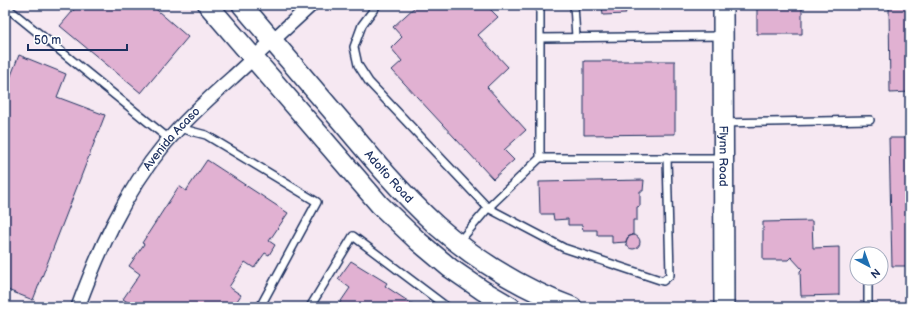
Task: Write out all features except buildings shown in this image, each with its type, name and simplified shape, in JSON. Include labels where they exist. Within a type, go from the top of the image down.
[{"type":"main road","name":"Adolfo Road","points":[[208,5],[386,210],[419,242],[450,268],[482,290],[511,307]]},
{"type":"main road","name":"Adolfo Road","points":[[242,5],[371,157],[401,190],[437,225],[458,243],[486,263],[523,285],[555,301],[572,307]]},
{"type":"main road","name":"Flynn Road","points":[[723,5],[724,307]]},
{"type":"street","name":"Avenida Acaso","points":[[78,307],[110,230],[140,176],[169,139],[199,108],[311,5]]},
{"type":"lane","points":[[377,5],[362,24],[354,46],[358,65],[369,82],[488,208],[564,248],[662,281],[670,275],[667,157]]},
{"type":"lane","points":[[540,5],[540,158]]},
{"type":"lane","points":[[574,5],[576,37]]},
{"type":"lane","points":[[5,6],[169,139]]},
{"type":"lane","points":[[540,38],[723,36]]},
{"type":"lane","points":[[723,123],[870,120]]},
{"type":"lane","points":[[179,128],[206,136],[317,202],[260,307]]},
{"type":"lane","points":[[458,243],[488,208],[540,158],[723,158]]},
{"type":"lane","points":[[310,307],[353,236],[447,307]]},
{"type":"lane","points":[[868,286],[868,307]]}]
